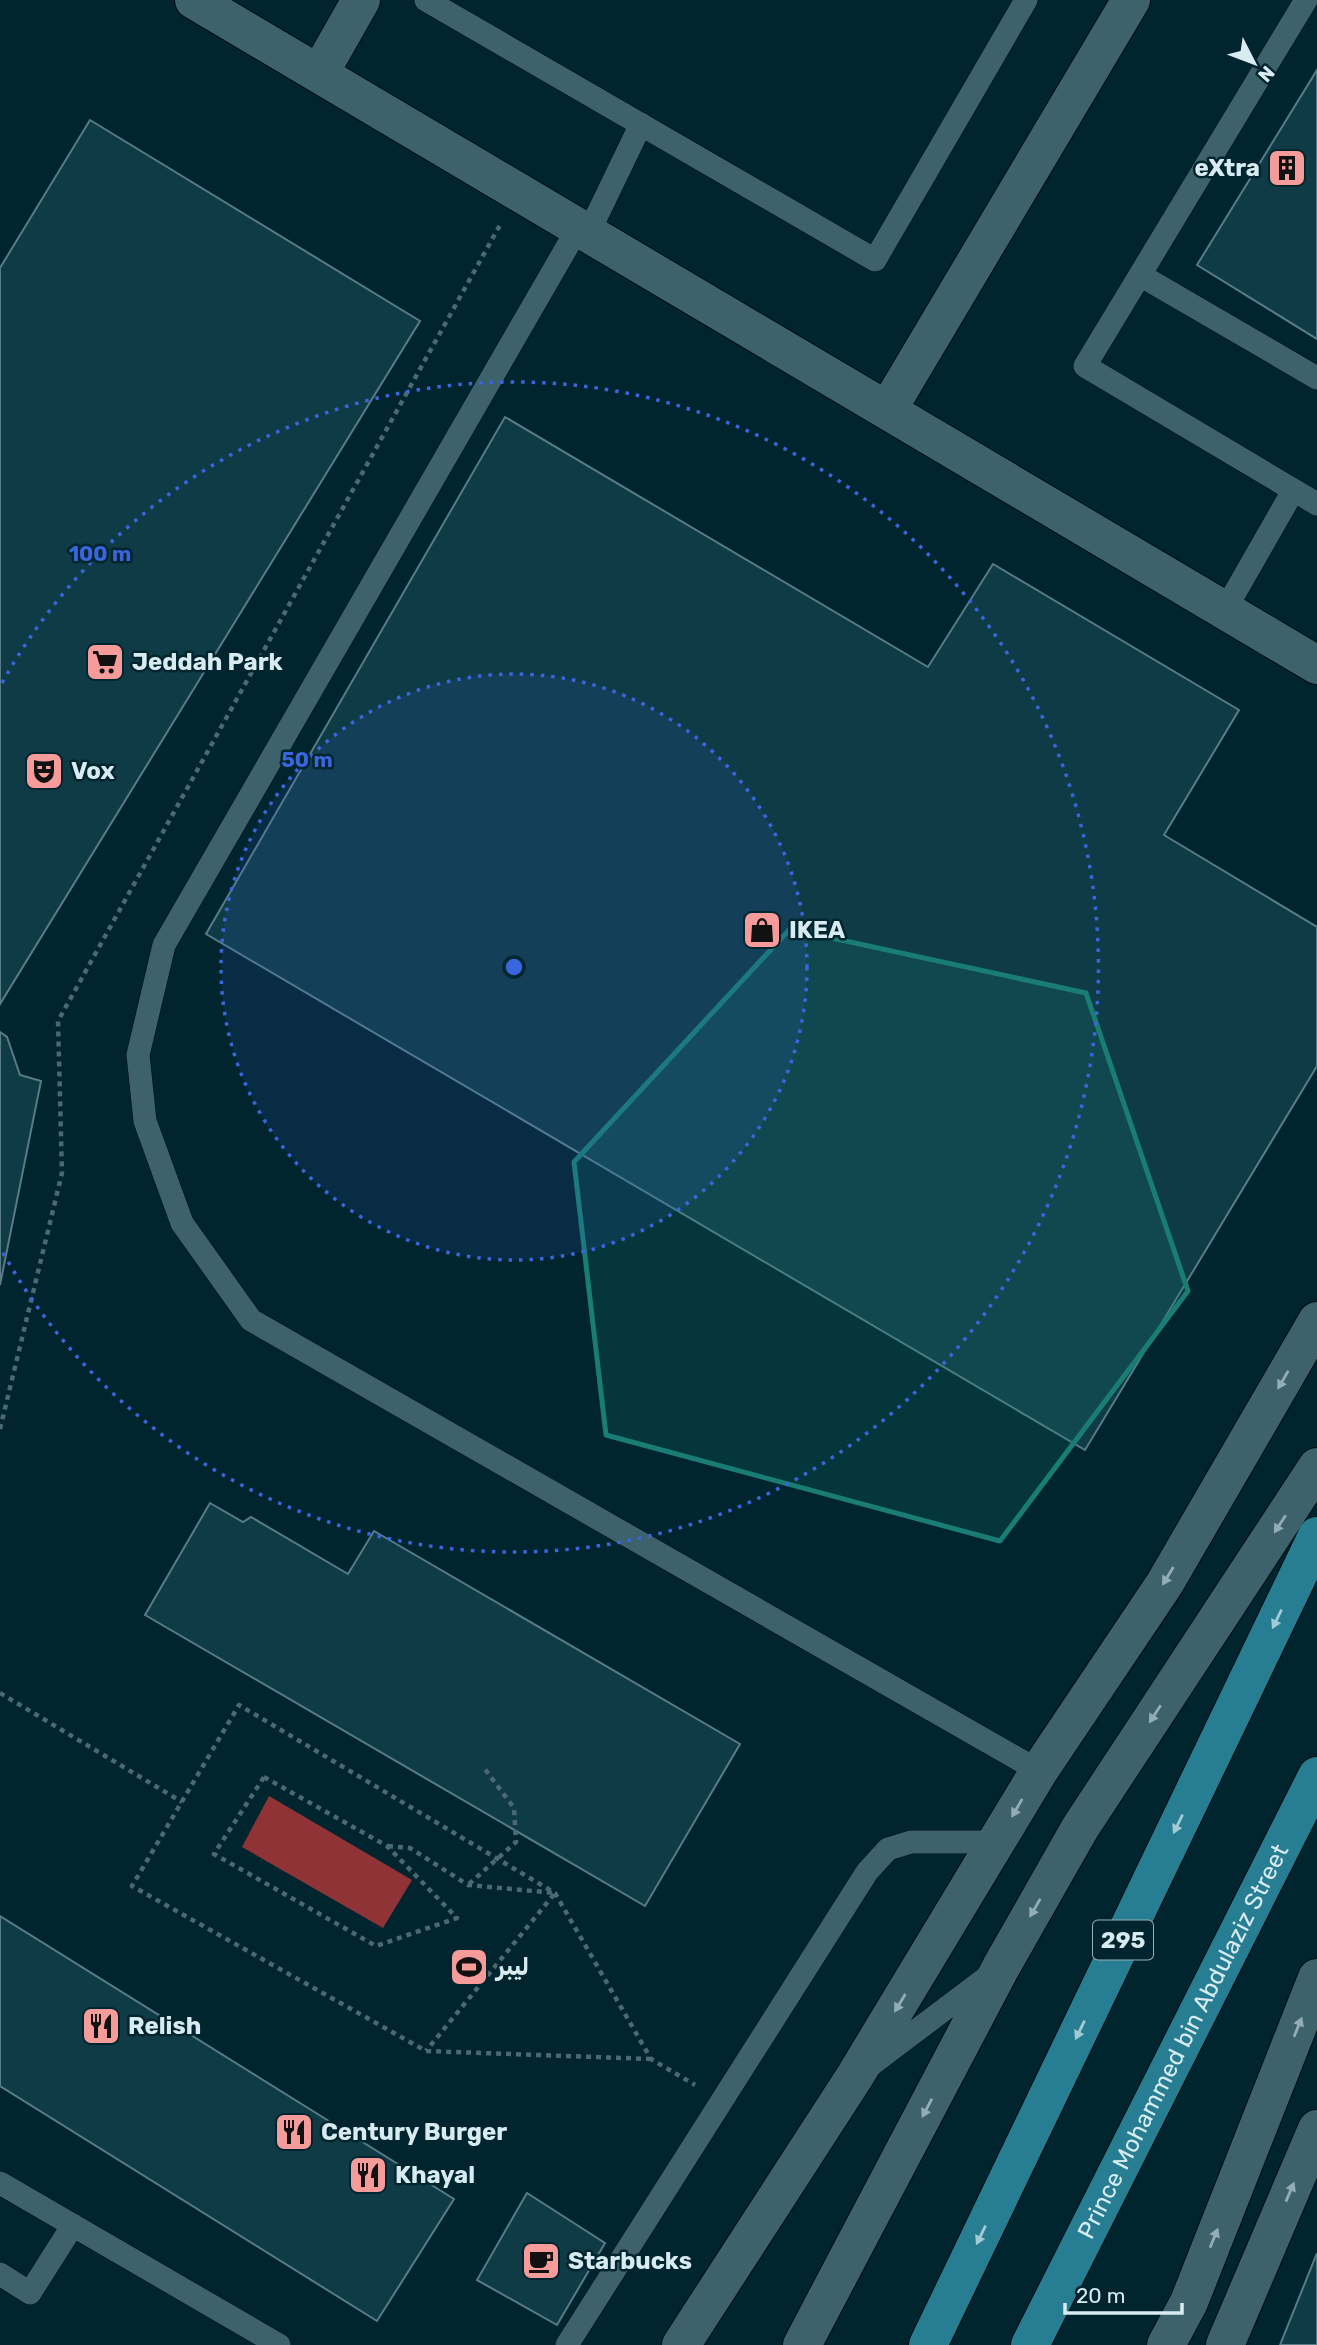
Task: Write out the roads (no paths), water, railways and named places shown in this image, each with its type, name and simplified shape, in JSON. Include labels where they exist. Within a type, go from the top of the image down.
[{"type":"main road","points":[[194,0],[1317,665]]},
{"type":"main road","points":[[319,74],[361,0]]},
{"type":"main road","points":[[888,410],[1131,0]]},
{"type":"main road","points":[[681,2345],[855,2076],[1039,1771],[1165,1583],[1317,1321]]},
{"type":"main road","points":[[802,2345],[1001,1967],[1080,1828],[1317,1467]]},
{"type":"main road","name":"295","points":[[928,2345],[1317,1536]]},
{"type":"main road","name":"Prince Mohammed bin Abdulaziz Street","points":[[1030,2345],[1317,1776]]},
{"type":"main road","points":[[1166,2345],[1189,2302],[1317,1978]]},
{"type":"main road","points":[[1225,2345],[1317,2129]]},
{"type":"lane","points":[[426,0],[876,260],[1026,0]]},
{"type":"lane","points":[[1306,0],[1086,366],[1317,504]]},
{"type":"lane","points":[[641,124],[583,231],[164,945],[138,1055],[145,1121],[183,1223],[251,1320],[1039,1771]]},
{"type":"lane","points":[[1140,275],[1317,378]]},
{"type":"lane","points":[[1225,610],[1293,491]]},
{"type":"lane","points":[[567,2345],[866,1872],[888,1849],[911,1842],[997,1842]]},
{"type":"lane","points":[[855,2076],[1001,1967]]},
{"type":"lane","points":[[0,2183],[279,2345]]},
{"type":"lane","points":[[0,2274],[30,2292],[73,2225]]},
{"type":"place","name":"eXtra","points":[[1287,168]]},
{"type":"place","name":"Jeddah Park","points":[[105,662]]},
{"type":"place","name":"Vox","points":[[44,771]]},
{"type":"place","name":"IKEA","points":[[762,930]]},
{"type":"place","name":"ليبر","points":[[469,1967]]},
{"type":"place","name":"Relish","points":[[101,2026]]},
{"type":"place","name":"Century Burger","points":[[294,2132]]},
{"type":"place","name":"Khayal","points":[[368,2175]]},
{"type":"place","name":"Starbucks","points":[[541,2261]]}]
